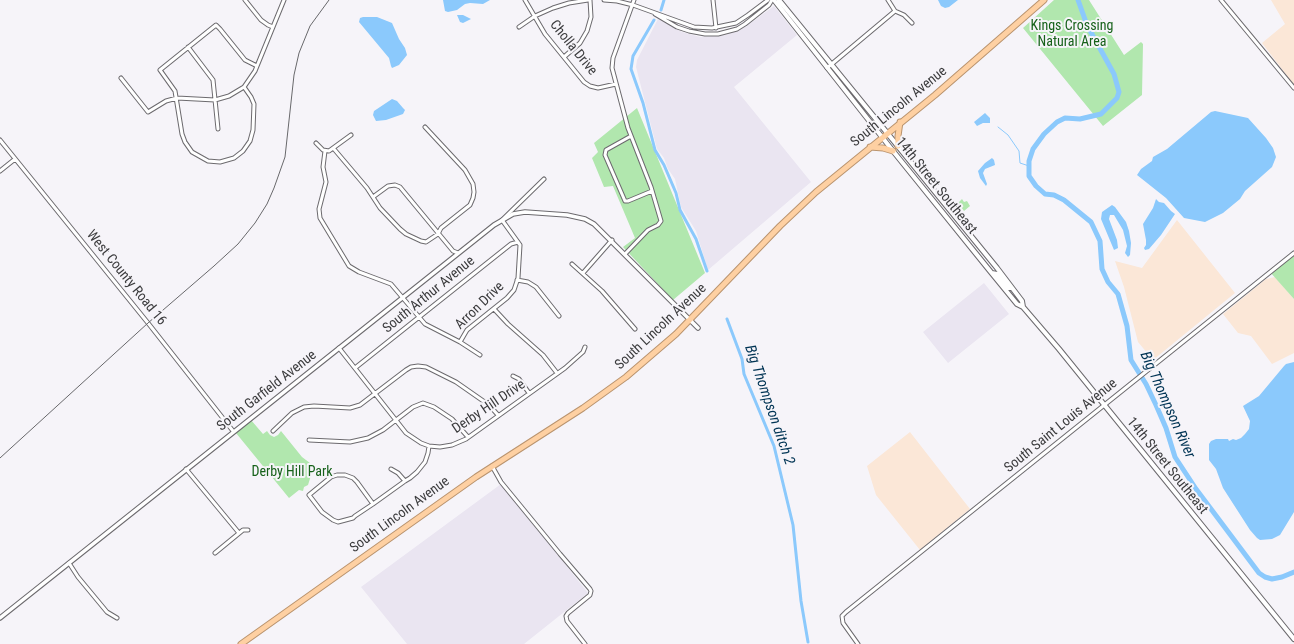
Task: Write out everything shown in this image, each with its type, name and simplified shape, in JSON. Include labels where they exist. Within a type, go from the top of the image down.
[{"type":"highway","name":"South Lincoln Avenue","points":[[241,644],[449,495],[602,395],[626,377],[662,347],[690,320],[803,203],[900,122],[946,86],[1044,0]]},
{"type":"highway","points":[[898,146],[900,122]]},
{"type":"highway","points":[[870,147],[883,148],[893,151]]},
{"type":"main road","name":"14th Street Southeast","points":[[773,0],[885,135],[898,146],[997,268],[1022,301],[1023,307]]},
{"type":"main road","name":"14th Street Southeast","points":[[779,0],[829,66]]},
{"type":"main road","name":"14th Street Southeast","points":[[885,135],[893,151],[967,243],[1017,304],[1023,307],[1104,405],[1294,639]]},
{"type":"main road","points":[[967,243],[972,246],[987,263],[997,268]]},
{"type":"main road","points":[[992,273],[996,274],[1008,288],[1011,288]]},
{"type":"street","points":[[245,0],[261,20],[273,27]]},
{"type":"street","points":[[121,78],[148,112],[159,105],[176,98],[215,100],[230,96],[244,87],[257,66],[284,0]]},
{"type":"street","name":"Cholla Drive","points":[[525,0],[545,34],[584,82],[590,86],[600,88],[616,84]]},
{"type":"street","points":[[519,27],[535,16],[558,6],[589,0],[591,17],[588,32],[580,43],[564,57]]},
{"type":"street","points":[[604,0],[617,1],[633,5],[699,28],[716,28],[740,21],[768,0]]},
{"type":"street","points":[[625,254],[648,230],[658,225],[660,222],[652,191],[625,117],[611,63],[634,0]]},
{"type":"street","points":[[713,0],[716,28]]},
{"type":"street","points":[[651,12],[677,27],[689,31],[705,34],[718,34],[737,29],[770,5],[773,0]]},
{"type":"street","points":[[888,0],[896,11],[904,15],[912,23]]},
{"type":"street","points":[[1221,0],[1294,88]]},
{"type":"street","points":[[829,66],[896,11]]},
{"type":"street","points":[[244,87],[254,104],[252,134],[243,151],[234,158],[214,162],[203,159],[192,152],[187,145],[182,134],[176,98],[172,87],[160,70],[216,25],[245,60],[257,66]]},
{"type":"street","points":[[188,47],[213,80],[218,129]]},
{"type":"street","points":[[334,149],[367,188],[380,208],[400,229],[406,234],[426,242],[438,234],[441,228],[470,204],[473,198],[473,184],[465,170],[425,127]]},
{"type":"street","points":[[316,143],[320,148],[325,151],[329,151],[334,149],[351,135]]},
{"type":"street","points":[[631,136],[606,150],[605,155],[624,201],[628,201],[652,191]]},
{"type":"street","name":"West County Road 16","points":[[0,140],[233,431]]},
{"type":"street","points":[[325,151],[323,167],[326,182],[319,209],[321,221],[349,266],[358,272],[391,284],[418,317],[427,325],[460,342],[480,355]]},
{"type":"street","points":[[0,171],[15,159]]},
{"type":"street","name":"South Garfield Avenue","points":[[0,618],[233,431],[502,220],[544,179]]},
{"type":"street","points":[[373,197],[388,186],[398,186],[402,188],[438,234],[453,251],[458,253]]},
{"type":"street","points":[[518,242],[502,220],[512,214],[524,212],[576,216],[594,224],[612,240],[698,328]]},
{"type":"street","points":[[583,273],[612,240]]},
{"type":"street","name":"Arron Drive","points":[[460,342],[467,330],[510,295],[514,290],[517,280],[521,248],[518,242]]},
{"type":"street","name":"South Arthur Avenue","points":[[355,368],[511,244],[518,242]]},
{"type":"street","name":"South Saint Louis Avenue","points":[[858,644],[843,623],[842,616],[850,608],[1294,253]]},
{"type":"street","points":[[572,264],[602,292],[635,330]]},
{"type":"street","points":[[517,280],[528,282],[536,287],[559,316]]},
{"type":"street","points":[[494,308],[508,324],[543,355],[557,374]]},
{"type":"street","name":"Derby Hill Drive","points":[[339,348],[410,437],[429,446],[440,447],[449,446],[468,437],[557,374],[584,352],[585,348]]},
{"type":"street","points":[[273,431],[292,413],[304,407],[314,406],[350,408],[363,404],[406,370],[414,366],[426,367],[461,385],[489,405],[498,415]]},
{"type":"street","points":[[513,376],[519,379],[530,393]]},
{"type":"street","points":[[309,440],[347,442],[358,441],[375,436],[416,405],[423,403],[429,404],[452,419],[468,437]]},
{"type":"street","points":[[373,504],[357,482],[353,478],[345,475],[331,477],[309,495],[322,512],[336,521],[353,518],[373,504],[415,474],[423,465],[428,456],[429,446]]},
{"type":"street","points":[[492,466],[501,482],[592,591],[590,595],[566,616],[567,621],[585,644]]},
{"type":"street","points":[[186,469],[239,533]]},
{"type":"street","points":[[391,469],[405,481]]},
{"type":"street","points":[[215,553],[243,530],[248,530]]},
{"type":"street","points":[[69,563],[78,577],[107,612],[117,618]]},
{"type":"shaded area","points":[[1271,0],[1294,0],[1294,85],[1262,43],[1285,24]]},
{"type":"shaded area","points":[[774,6],[797,35],[734,87],[811,182],[708,270],[696,231],[681,207],[675,179],[668,169],[664,158],[657,149],[636,67],[637,60],[658,19],[682,32],[700,37],[726,35],[748,25]]},
{"type":"shaded area","points":[[1177,220],[1235,293],[1153,360],[1138,342],[1124,287],[1115,261],[1142,268]]},
{"type":"shaded area","points":[[1275,277],[1294,299],[1294,353],[1272,364],[1251,336],[1238,333],[1223,314],[1266,279]]},
{"type":"shaded area","points":[[984,283],[1009,314],[948,363],[923,332]]},
{"type":"shaded area","points":[[910,432],[970,509],[920,550],[876,495],[867,466]]},
{"type":"shaded area","points":[[501,484],[588,593],[524,644],[407,644],[361,587]]},
{"type":"green space","name":"Kings Crossing Natural Area","points":[[1054,0],[1089,0],[1124,55],[1141,42],[1143,44],[1142,95],[1103,126],[1023,28]]},
{"type":"green space","points":[[637,108],[705,273],[673,300],[623,247],[635,238],[613,186],[604,187],[592,158],[598,152],[594,143]]},
{"type":"green space","points":[[962,199],[964,202],[967,201],[970,206],[964,211],[958,203]]},
{"type":"green space","points":[[1294,252],[1294,299],[1270,272]]},
{"type":"green space","name":"Derby Hill Park","points":[[251,420],[263,434],[267,431],[274,437],[281,431],[302,457],[314,466],[308,485],[304,487],[303,491],[299,490],[289,498],[236,433]]},
{"type":"water","points":[[443,0],[490,0],[483,4],[465,4],[457,10],[448,12],[445,11]]},
{"type":"water","points":[[938,0],[958,0],[949,7],[945,8],[941,6]]},
{"type":"water","points":[[457,15],[463,15],[471,19],[463,23],[460,22]]},
{"type":"water","points":[[377,17],[392,23],[407,55],[399,65],[392,68],[389,58],[359,22],[360,18]]},
{"type":"water","points":[[392,99],[397,101],[405,110],[403,114],[386,120],[376,121],[373,115],[374,111]]},
{"type":"water","points":[[1215,111],[1248,118],[1266,138],[1273,148],[1276,157],[1272,167],[1245,191],[1240,199],[1223,213],[1205,222],[1184,218],[1166,198],[1137,175],[1141,169],[1152,161],[1153,157],[1167,149],[1211,112]]},
{"type":"water","points":[[985,113],[990,118],[990,123],[983,123],[977,126],[974,122]]},
{"type":"water","points":[[992,158],[995,165],[985,169],[983,173],[987,184],[986,186],[980,178],[978,171]]},
{"type":"water","points":[[1156,199],[1159,202],[1164,203],[1175,214],[1161,235],[1149,249],[1145,250],[1146,240],[1143,224],[1153,208]]},
{"type":"water","points":[[1112,205],[1126,222],[1129,231],[1131,243],[1130,255],[1128,257],[1125,253],[1127,246],[1123,230],[1114,215],[1110,215],[1109,219],[1117,240],[1118,248],[1114,250],[1101,219],[1102,212]]},
{"type":"water","points":[[1294,362],[1294,512],[1280,535],[1272,539],[1260,540],[1250,530],[1223,488],[1216,469],[1209,460],[1209,444],[1211,441],[1216,439],[1228,439],[1229,441],[1241,438],[1249,429],[1250,421],[1243,406],[1259,396],[1286,364]]},
{"type":"waterway","name":"Big Thompson ditch 2","points":[[661,10],[664,0]]},
{"type":"waterway","name":"Big Thompson River","points":[[1078,0],[1087,25],[1114,74],[1119,92],[1117,98],[1101,114],[1080,119],[1065,118],[1057,122],[1044,134],[1033,149],[1029,161],[1029,176],[1036,186],[1045,194],[1054,195],[1064,200],[1091,222],[1100,241],[1102,269],[1108,282],[1118,294],[1127,326],[1131,360],[1146,384],[1156,405],[1166,428],[1175,457],[1196,489],[1259,573],[1272,579],[1294,572]]},
{"type":"waterway","name":"Big Thompson ditch 2","points":[[654,20],[633,56],[631,69],[643,103],[655,150],[664,165],[676,193],[680,210],[696,239],[707,271]]},
{"type":"waterway","points":[[998,127],[1008,135],[1019,151],[1020,163],[1029,166]]},
{"type":"waterway","name":"Big Thompson ditch 2","points":[[727,319],[742,359],[744,374],[774,446],[793,525],[801,601],[808,642]]},
{"type":"railway","points":[[0,458],[148,323],[238,244],[255,223],[267,204],[285,157],[294,75],[299,53],[310,26],[329,0]]}]
